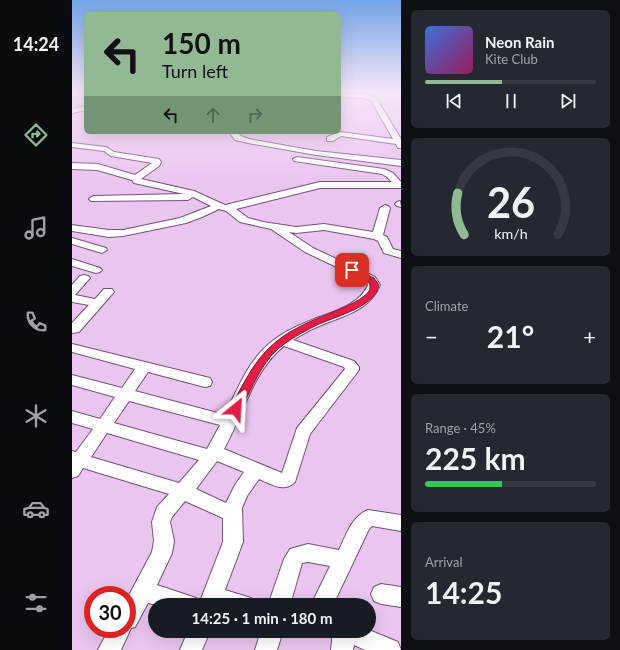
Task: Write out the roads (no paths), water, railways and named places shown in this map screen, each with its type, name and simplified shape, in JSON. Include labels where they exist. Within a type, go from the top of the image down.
[{"type":"street","points":[[387,122],[400,144]]},
{"type":"street","points":[[235,134],[238,138],[248,142],[316,153],[401,163]]},
{"type":"street","points":[[330,139],[340,134],[400,144]]},
{"type":"street","points":[[72,145],[106,149],[113,155],[157,162],[136,178]]},
{"type":"street","points":[[297,159],[338,176],[400,185]]},
{"type":"street","points":[[72,166],[98,167],[136,178],[140,182],[199,196],[223,207],[248,222],[296,230],[324,227],[377,236],[383,239],[388,251],[401,255]]},
{"type":"street","points":[[72,228],[110,233],[125,233],[194,219],[223,207],[314,186],[338,176],[384,172],[390,174],[400,185]]},
{"type":"street","points":[[94,199],[199,196]]},
{"type":"street","points":[[377,236],[386,208]]},
{"type":"street","points":[[136,603],[164,547],[161,527],[162,518],[212,454],[255,371],[268,353],[283,341],[309,325],[364,300],[373,292],[374,285],[371,279],[309,250],[273,226]]},
{"type":"street","points":[[72,240],[102,250]]},
{"type":"street","points":[[72,262],[96,270]]},
{"type":"street","points":[[72,292],[84,278]]},
{"type":"street","points":[[73,330],[108,292]]},
{"type":"street","points":[[72,298],[98,303]]},
{"type":"street","points":[[72,418],[212,454],[256,469],[278,480],[286,480],[291,472],[303,432],[352,370],[352,367],[349,364],[283,341]]},
{"type":"street","points":[[72,348],[205,382]]},
{"type":"street","points":[[145,366],[103,426],[74,463],[182,491],[232,514]]},
{"type":"street","points":[[72,380],[229,422]]},
{"type":"street","points":[[211,598],[233,542],[235,528],[232,514],[236,500],[256,469]]},
{"type":"street","points":[[325,598],[362,523],[365,520],[378,518],[401,523]]},
{"type":"street","points":[[282,598],[294,560],[297,555],[308,553],[344,560]]},
{"type":"street","points":[[143,590],[168,598]]},
{"type":"street","points":[[380,594],[401,597]]},
{"type":"street","points":[[109,650],[116,638]]},
{"type":"street","points":[[191,650],[196,638]]},
{"type":"street","points":[[266,650],[270,638]]},
{"type":"street","points":[[342,650],[345,638]]},
{"type":"street","points":[[362,638],[390,650]]}]
